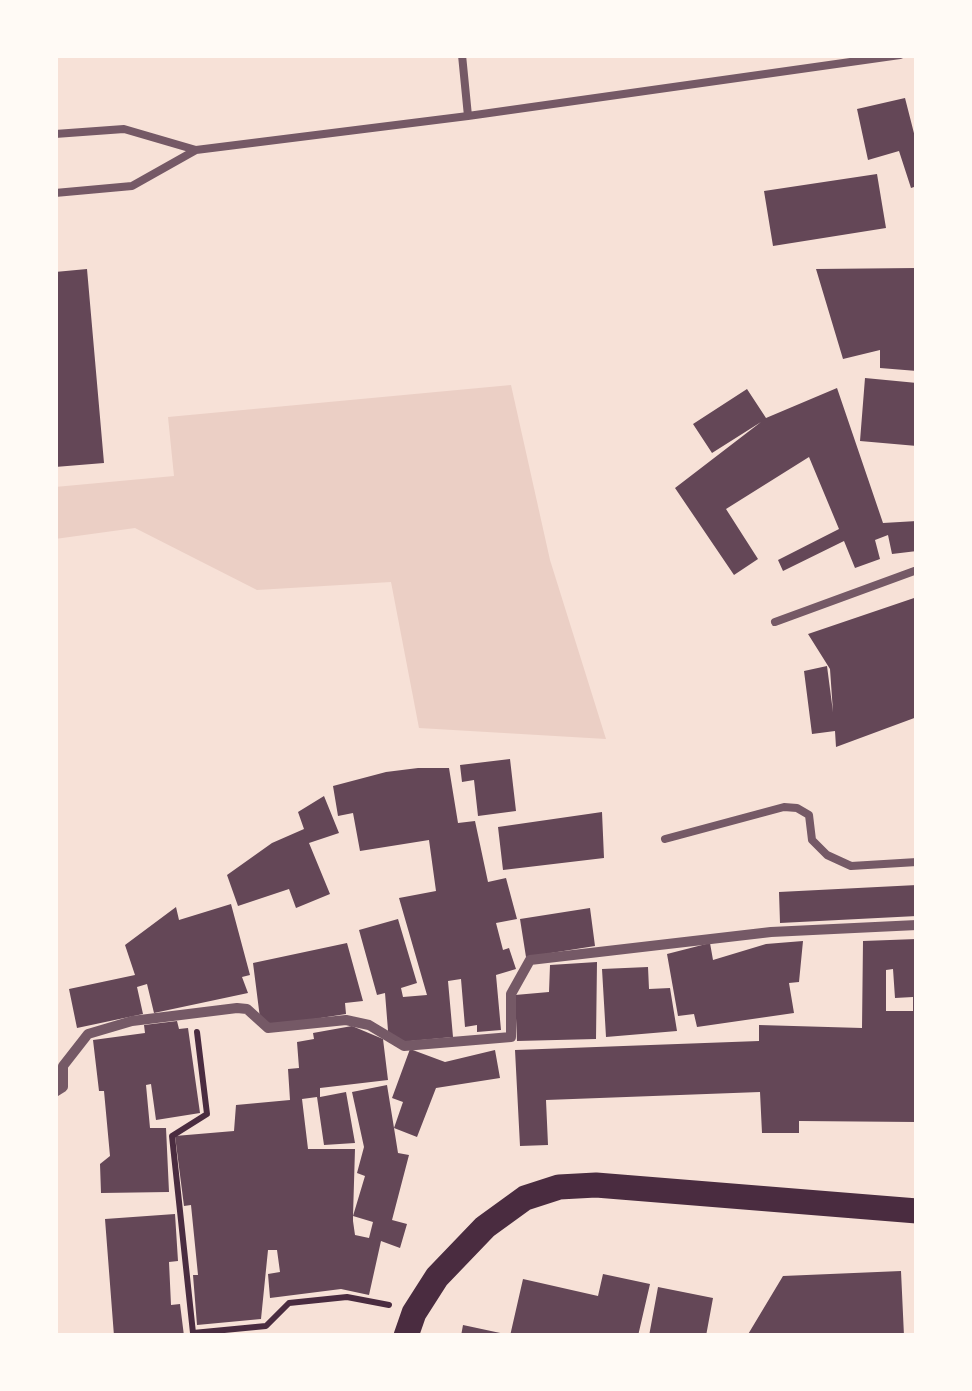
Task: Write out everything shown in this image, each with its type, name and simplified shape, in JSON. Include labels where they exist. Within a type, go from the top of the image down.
[{"type":"main road","points":[[410,1324],[437,1277],[484,1227],[525,1198],[559,1187],[596,1185],[917,1211]]},
{"type":"street","points":[[55,1092],[63,1087],[63,1066],[88,1034],[132,1021],[247,1009],[268,1028],[346,1020],[368,1025],[404,1046],[511,1037],[512,994],[530,960],[770,932],[917,925]]},
{"type":"lane","points":[[462,55],[468,116]]},
{"type":"lane","points":[[55,193],[132,186],[196,150],[900,55]]},
{"type":"lane","points":[[55,134],[124,129],[196,150]]},
{"type":"lane","points":[[774,622],[917,570]]},
{"type":"lane","points":[[665,839],[784,807],[798,808],[809,815],[812,840],[827,855],[851,866],[917,862]]},
{"type":"path","points":[[195,1012],[207,1114],[172,1136],[193,1333],[266,1326],[289,1303],[347,1297],[410,1324]]},
{"type":"shaded area","points":[[511,385],[550,560],[606,739],[419,728],[391,582],[257,590],[135,528],[55,539],[55,487],[174,476],[168,417]]},
{"type":"building","points":[[905,98],[917,145],[917,186],[911,188],[899,151],[868,160],[857,109]]},
{"type":"building","points":[[877,174],[886,228],[773,246],[764,191]]},
{"type":"building","points":[[917,268],[917,371],[880,368],[880,350],[843,359],[816,269]]},
{"type":"building","points":[[87,269],[104,463],[55,467],[55,272]]},
{"type":"building","points":[[865,378],[917,383],[917,446],[860,441]]},
{"type":"building","points":[[837,388],[883,523],[917,521],[917,551],[892,554],[888,535],[875,540],[880,559],[855,568],[844,541],[783,571],[778,560],[839,529],[809,457],[726,509],[758,559],[734,575],[675,488],[761,422],[712,453],[693,424],[747,389],[766,418]]},
{"type":"building","points":[[917,597],[917,717],[836,747],[835,731],[812,734],[804,671],[827,666],[833,712],[830,669],[808,634]]},
{"type":"building","points":[[510,759],[516,811],[478,816],[474,780],[462,782],[460,765]]},
{"type":"building","points":[[418,768],[449,768],[458,823],[475,821],[488,882],[506,878],[517,919],[496,923],[503,950],[509,948],[516,969],[496,975],[501,1030],[477,1032],[477,1025],[465,1027],[461,979],[448,981],[453,1037],[389,1043],[385,993],[377,995],[359,930],[398,919],[417,983],[401,988],[403,997],[427,995],[399,898],[436,891],[429,840],[360,851],[353,813],[338,816],[333,786]]},
{"type":"building","points":[[324,796],[339,833],[309,843],[330,894],[296,908],[289,889],[238,906],[227,875],[272,843],[304,829],[298,812]]},
{"type":"building","points":[[602,812],[604,858],[503,870],[498,827]]},
{"type":"building","points":[[917,885],[917,916],[780,923],[779,892]]},
{"type":"building","points":[[231,904],[250,975],[242,977],[248,993],[154,1013],[147,984],[137,987],[143,1014],[77,1028],[69,989],[135,975],[125,945],[176,907],[179,920]]},
{"type":"building","points":[[590,908],[595,946],[526,957],[520,919]]},
{"type":"building","points":[[917,939],[916,1122],[799,1121],[799,1133],[762,1133],[760,1092],[546,1100],[548,1145],[520,1146],[515,1050],[759,1041],[759,1025],[862,1028],[863,941]],"holes":[[[893,969],[895,998],[913,997],[913,1011],[886,1011],[886,970]]]},
{"type":"building","points":[[803,941],[799,982],[789,983],[794,1013],[697,1027],[694,1014],[678,1016],[667,954],[710,943],[713,960],[766,944]]},
{"type":"building","points":[[347,943],[363,1001],[345,1003],[346,1014],[270,1026],[260,1018],[253,963]]},
{"type":"building","points":[[597,962],[596,1039],[517,1041],[515,995],[549,992],[550,965]]},
{"type":"building","points":[[648,967],[649,989],[670,988],[677,1031],[606,1037],[602,969]]},
{"type":"building","points":[[177,1021],[179,1029],[188,1028],[200,1113],[156,1120],[151,1084],[146,1085],[150,1128],[166,1128],[169,1192],[101,1193],[100,1164],[110,1156],[104,1091],[99,1091],[93,1040],[145,1033],[144,1025]]},
{"type":"building","points":[[352,1026],[383,1039],[388,1080],[320,1088],[320,1097],[346,1092],[355,1143],[324,1145],[317,1097],[302,1099],[308,1149],[355,1149],[353,1216],[365,1176],[357,1173],[364,1147],[352,1092],[387,1085],[398,1153],[409,1155],[392,1220],[407,1224],[400,1248],[381,1241],[369,1295],[341,1289],[270,1298],[268,1274],[280,1272],[277,1250],[268,1250],[261,1319],[197,1325],[193,1275],[198,1275],[191,1205],[184,1206],[175,1136],[234,1131],[236,1105],[290,1100],[288,1069],[299,1068],[297,1042],[314,1039],[313,1033]],"holes":[[[353,1216],[373,1222],[369,1238],[355,1235]]]},
{"type":"building","points":[[410,1049],[445,1062],[495,1050],[500,1078],[436,1088],[417,1137],[394,1128],[403,1102],[392,1098]]},
{"type":"building","points":[[175,1214],[178,1261],[169,1262],[171,1305],[180,1304],[184,1336],[114,1336],[105,1219]]},
{"type":"building","points":[[901,1271],[904,1336],[747,1336],[783,1276]]},
{"type":"building","points":[[603,1274],[650,1284],[638,1336],[510,1336],[523,1279],[598,1296]]},
{"type":"building","points":[[658,1287],[713,1298],[706,1336],[649,1336]]},
{"type":"building","points":[[463,1325],[505,1334],[505,1336],[461,1336]]}]
